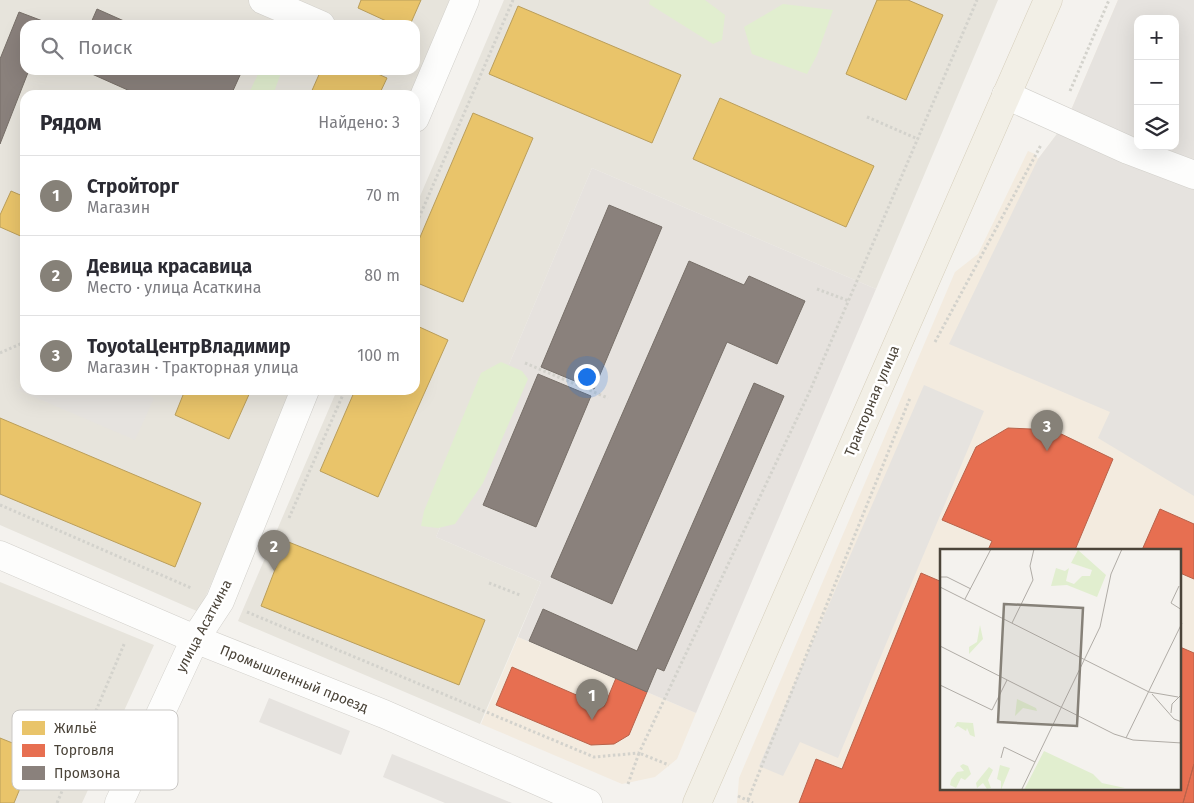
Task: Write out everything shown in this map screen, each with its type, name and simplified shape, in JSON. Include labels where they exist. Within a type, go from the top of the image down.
[{"type":"main road","name":"Тракторная улица","points":[[697,803],[1048,0]]},
{"type":"street","points":[[263,0],[309,20]]},
{"type":"street","points":[[420,92],[424,71],[465,0]]},
{"type":"street","points":[[1006,95],[1128,150],[1194,175]]},
{"type":"street","name":"улица Асаткина","points":[[162,710],[195,639],[220,601],[304,395]]},
{"type":"street","name":"Промышленный проезд","points":[[0,555],[195,639],[384,714],[588,803]]},
{"type":"street","name":"улица Асаткина","points":[[119,803],[125,790]]},
{"type":"path","points":[[420,215],[513,0]]},
{"type":"path","points":[[628,784],[639,753],[809,393],[977,0]]},
{"type":"path","points":[[933,344],[1035,154],[1058,119],[1109,0]]},
{"type":"path","points":[[867,117],[918,139]]},
{"type":"path","points":[[817,290],[848,301]]},
{"type":"path","points":[[0,353],[20,344]]},
{"type":"path","points":[[525,363],[608,398]]},
{"type":"path","points":[[748,800],[914,389]]},
{"type":"path","points":[[288,522],[342,395]]},
{"type":"path","points":[[0,505],[248,613],[594,758],[639,753],[669,765]]},
{"type":"path","points":[[489,583],[520,595]]},
{"type":"path","points":[[248,613],[252,604]]},
{"type":"path","points":[[96,710],[126,640]]},
{"type":"path","points":[[57,803],[63,790]]},
{"type":"path","points":[[738,796],[754,803]]},
{"type":"shaded area","points":[[0,0],[460,0],[417,90],[20,90],[20,395],[292,395],[199,612],[0,525]]},
{"type":"shaded area","points":[[504,0],[998,0],[876,289],[592,168],[436,537],[541,582],[480,724],[238,621],[335,395],[420,395],[420,196]]},
{"type":"shaded area","points":[[1118,0],[1194,0],[1194,803],[737,803],[739,778],[955,272],[978,254],[1028,151],[1035,154],[1038,159],[1066,122]]},
{"type":"shaded area","points":[[1118,0],[1194,0],[1194,496],[1098,438],[1110,412],[949,344],[1038,159],[1066,122]]},
{"type":"shaded area","points":[[592,168],[876,289],[696,713],[518,637],[541,582],[436,537]]},
{"type":"shaded area","points":[[924,385],[984,411],[838,758],[800,742],[783,776],[759,766]]},
{"type":"shaded area","points":[[30,395],[148,395],[154,398],[135,440]]},
{"type":"shaded area","points":[[0,582],[154,645],[124,710],[12,710],[12,790],[88,790],[82,803],[0,803]]},
{"type":"shaded area","points":[[518,637],[696,713],[677,759],[655,777],[622,784],[481,724]]},
{"type":"shaded area","points":[[269,698],[350,731],[341,755],[259,722]]},
{"type":"shaded area","points":[[392,754],[512,803],[445,803],[383,777]]},
{"type":"green space","points":[[650,0],[705,0],[725,15],[722,40],[713,44],[649,4]]},
{"type":"green space","points":[[783,4],[833,10],[817,55],[807,74],[752,54],[744,27]]},
{"type":"green space","points":[[258,75],[280,75],[275,90],[250,90]]},
{"type":"green space","points":[[501,362],[522,371],[528,379],[483,483],[455,524],[438,528],[421,526],[424,511],[481,373]]},
{"type":"building: Жильё","points":[[361,0],[421,0],[412,20],[384,20],[358,8]]},
{"type":"building: Жильё","points":[[877,0],[908,0],[943,15],[906,100],[846,74]]},
{"type":"building: Жильё","points":[[518,6],[681,75],[652,143],[489,74]]},
{"type":"building: Жильё","points":[[319,75],[380,75],[387,78],[381,90],[312,90]]},
{"type":"building: Жильё","points":[[720,98],[874,166],[846,227],[693,159]]},
{"type":"building: Жильё","points":[[473,113],[533,138],[463,302],[420,284],[420,237]]},
{"type":"building: Жильё","points":[[11,191],[20,195],[20,236],[0,227],[0,215]]},
{"type":"building: Жильё","points":[[420,327],[448,340],[378,497],[320,471],[353,395],[420,395]]},
{"type":"building: Жильё","points":[[183,395],[249,395],[229,439],[175,415]]},
{"type":"building: Жильё","points":[[0,418],[201,503],[175,567],[0,494]]},
{"type":"building: Жильё","points":[[286,541],[485,620],[459,685],[261,606]]},
{"type":"building: Жильё","points":[[0,738],[12,743],[12,790],[19,790],[14,803],[0,803]]},
{"type":"building: Торговля","points":[[1008,428],[1053,430],[1113,459],[1075,549],[988,549],[992,541],[942,520],[976,447]]},
{"type":"building: Торговля","points":[[1160,509],[1194,524],[1194,579],[1182,574],[1182,549],[1142,549]]},
{"type":"building: Торговля","points":[[921,573],[940,581],[940,790],[1182,790],[1182,648],[1194,653],[1194,764],[1183,803],[799,803],[816,759],[842,769]]},
{"type":"building: Торговля","points":[[512,667],[604,707],[616,678],[647,692],[629,735],[614,744],[591,745],[496,705]]},
{"type":"building: Торговля","points":[[1194,764],[1194,803],[1183,803]]},
{"type":"building: Промзона","points":[[97,9],[122,20],[92,20]]},
{"type":"building: Промзона","points":[[19,12],[40,20],[20,20],[20,75],[27,75],[0,144],[0,59]]},
{"type":"building: Промзона","points":[[94,75],[240,75],[233,90],[128,90]]},
{"type":"building: Промзона","points":[[609,205],[662,227],[594,389],[541,367]]},
{"type":"building: Промзона","points":[[689,261],[744,285],[749,276],[805,301],[777,364],[727,342],[612,604],[551,577]]},
{"type":"building: Промзона","points":[[538,374],[591,396],[536,527],[483,505]]},
{"type":"building: Промзона","points":[[754,383],[784,396],[664,671],[657,668],[647,692],[529,641],[543,609],[637,651]]},
{"type":"place","name":"ToyotaЦентрВладимир","points":[[1047,451]]},
{"type":"place","name":"Девица красавица","points":[[274,571]]},
{"type":"place","name":"Стройторг","points":[[592,720]]}]
